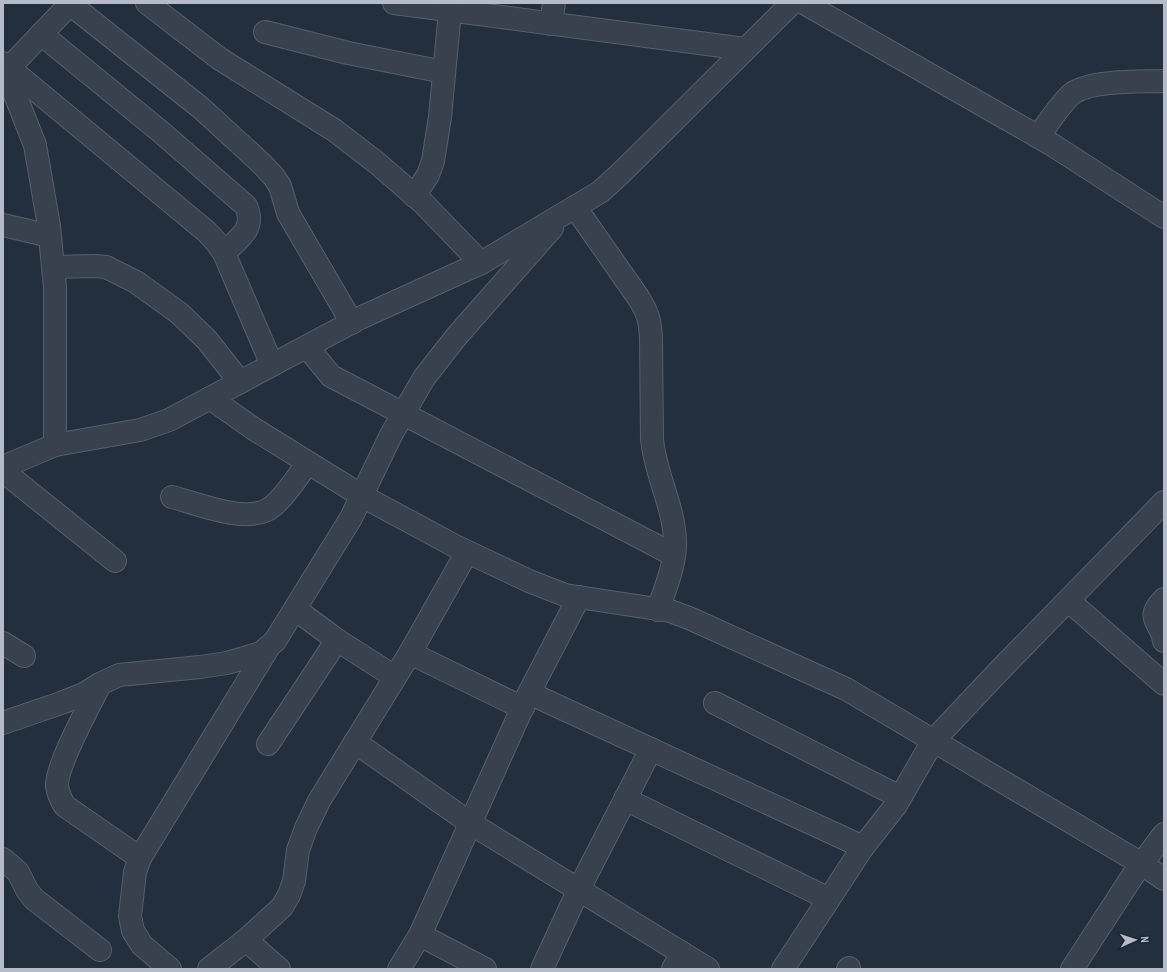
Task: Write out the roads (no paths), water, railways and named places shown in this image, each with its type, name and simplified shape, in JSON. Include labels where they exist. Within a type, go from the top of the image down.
[{"type":"street","points":[[147,3],[220,58],[334,130],[377,163],[414,196],[481,263]]},
{"type":"street","points":[[394,3],[450,11],[552,14],[745,49]]},
{"type":"street","points":[[3,467],[55,445],[140,430],[169,420],[352,323],[481,263],[600,192],[620,174],[792,3]]},
{"type":"street","points":[[804,3],[1038,137],[1164,217]]},
{"type":"street","points":[[5,67],[41,34],[70,4],[201,108],[262,163],[280,186],[288,213],[352,323]]},
{"type":"street","points":[[414,196],[428,175],[433,161],[440,117],[450,11]]},
{"type":"street","points":[[265,32],[348,54],[444,72]]},
{"type":"street","points":[[41,34],[161,132],[246,206],[250,221],[247,230],[224,254]]},
{"type":"street","points":[[5,67],[35,145],[50,236],[55,287],[55,445]]},
{"type":"street","points":[[5,67],[207,232],[217,243],[224,254],[272,365]]},
{"type":"street","points":[[1038,137],[1072,94],[1086,87],[1101,84],[1164,81]]},
{"type":"street","points":[[3,723],[84,694],[100,684],[119,676],[226,663],[261,653],[268,648],[275,641],[351,518],[391,434],[424,378],[456,337],[571,210]]},
{"type":"street","points":[[571,210],[638,297],[648,317],[651,338],[653,455],[674,527],[675,541],[674,556],[658,610]]},
{"type":"street","points":[[3,226],[50,236]]},
{"type":"street","points":[[53,267],[106,267],[136,282],[179,313],[207,340],[240,382]]},
{"type":"street","points":[[307,347],[331,376],[674,556]]},
{"type":"street","points":[[210,398],[254,429],[362,496],[467,552],[548,589],[566,595],[670,611],[689,618],[846,689],[933,742],[1142,864],[1164,879]]},
{"type":"street","points":[[172,497],[234,514],[254,515],[265,512],[273,507],[308,463]]},
{"type":"street","points":[[3,471],[115,561]]},
{"type":"street","points":[[783,969],[864,847],[896,805],[933,742],[998,672],[1164,502]]},
{"type":"street","points":[[209,969],[246,940],[282,907],[289,895],[294,881],[298,850],[306,828],[319,801],[410,652],[467,552]]},
{"type":"street","points":[[399,969],[420,935],[526,700],[579,597]]},
{"type":"street","points":[[1164,599],[1158,605],[1154,619],[1164,641]]},
{"type":"street","points":[[1069,601],[1158,679],[1164,653]]},
{"type":"street","points":[[295,609],[337,640],[395,677]]},
{"type":"street","points":[[268,744],[337,640]]},
{"type":"street","points":[[3,643],[24,656]]},
{"type":"street","points":[[170,969],[142,945],[133,931],[130,916],[136,872],[140,858],[268,648]]},
{"type":"street","points":[[410,652],[526,700],[651,749],[864,847]]},
{"type":"street","points":[[100,684],[61,769],[57,785],[60,797],[65,806],[140,858]]},
{"type":"street","points":[[715,703],[900,797]]},
{"type":"street","points":[[355,742],[470,823],[579,890],[677,961],[708,969]]},
{"type":"street","points":[[542,969],[579,890],[651,749]]},
{"type":"street","points":[[625,798],[829,899]]},
{"type":"street","points":[[1079,967],[1132,877],[1164,834]]},
{"type":"street","points":[[3,859],[18,872],[26,890],[34,899],[100,950]]},
{"type":"street","points":[[420,935],[485,969]]},
{"type":"street","points":[[246,940],[279,969]]}]
